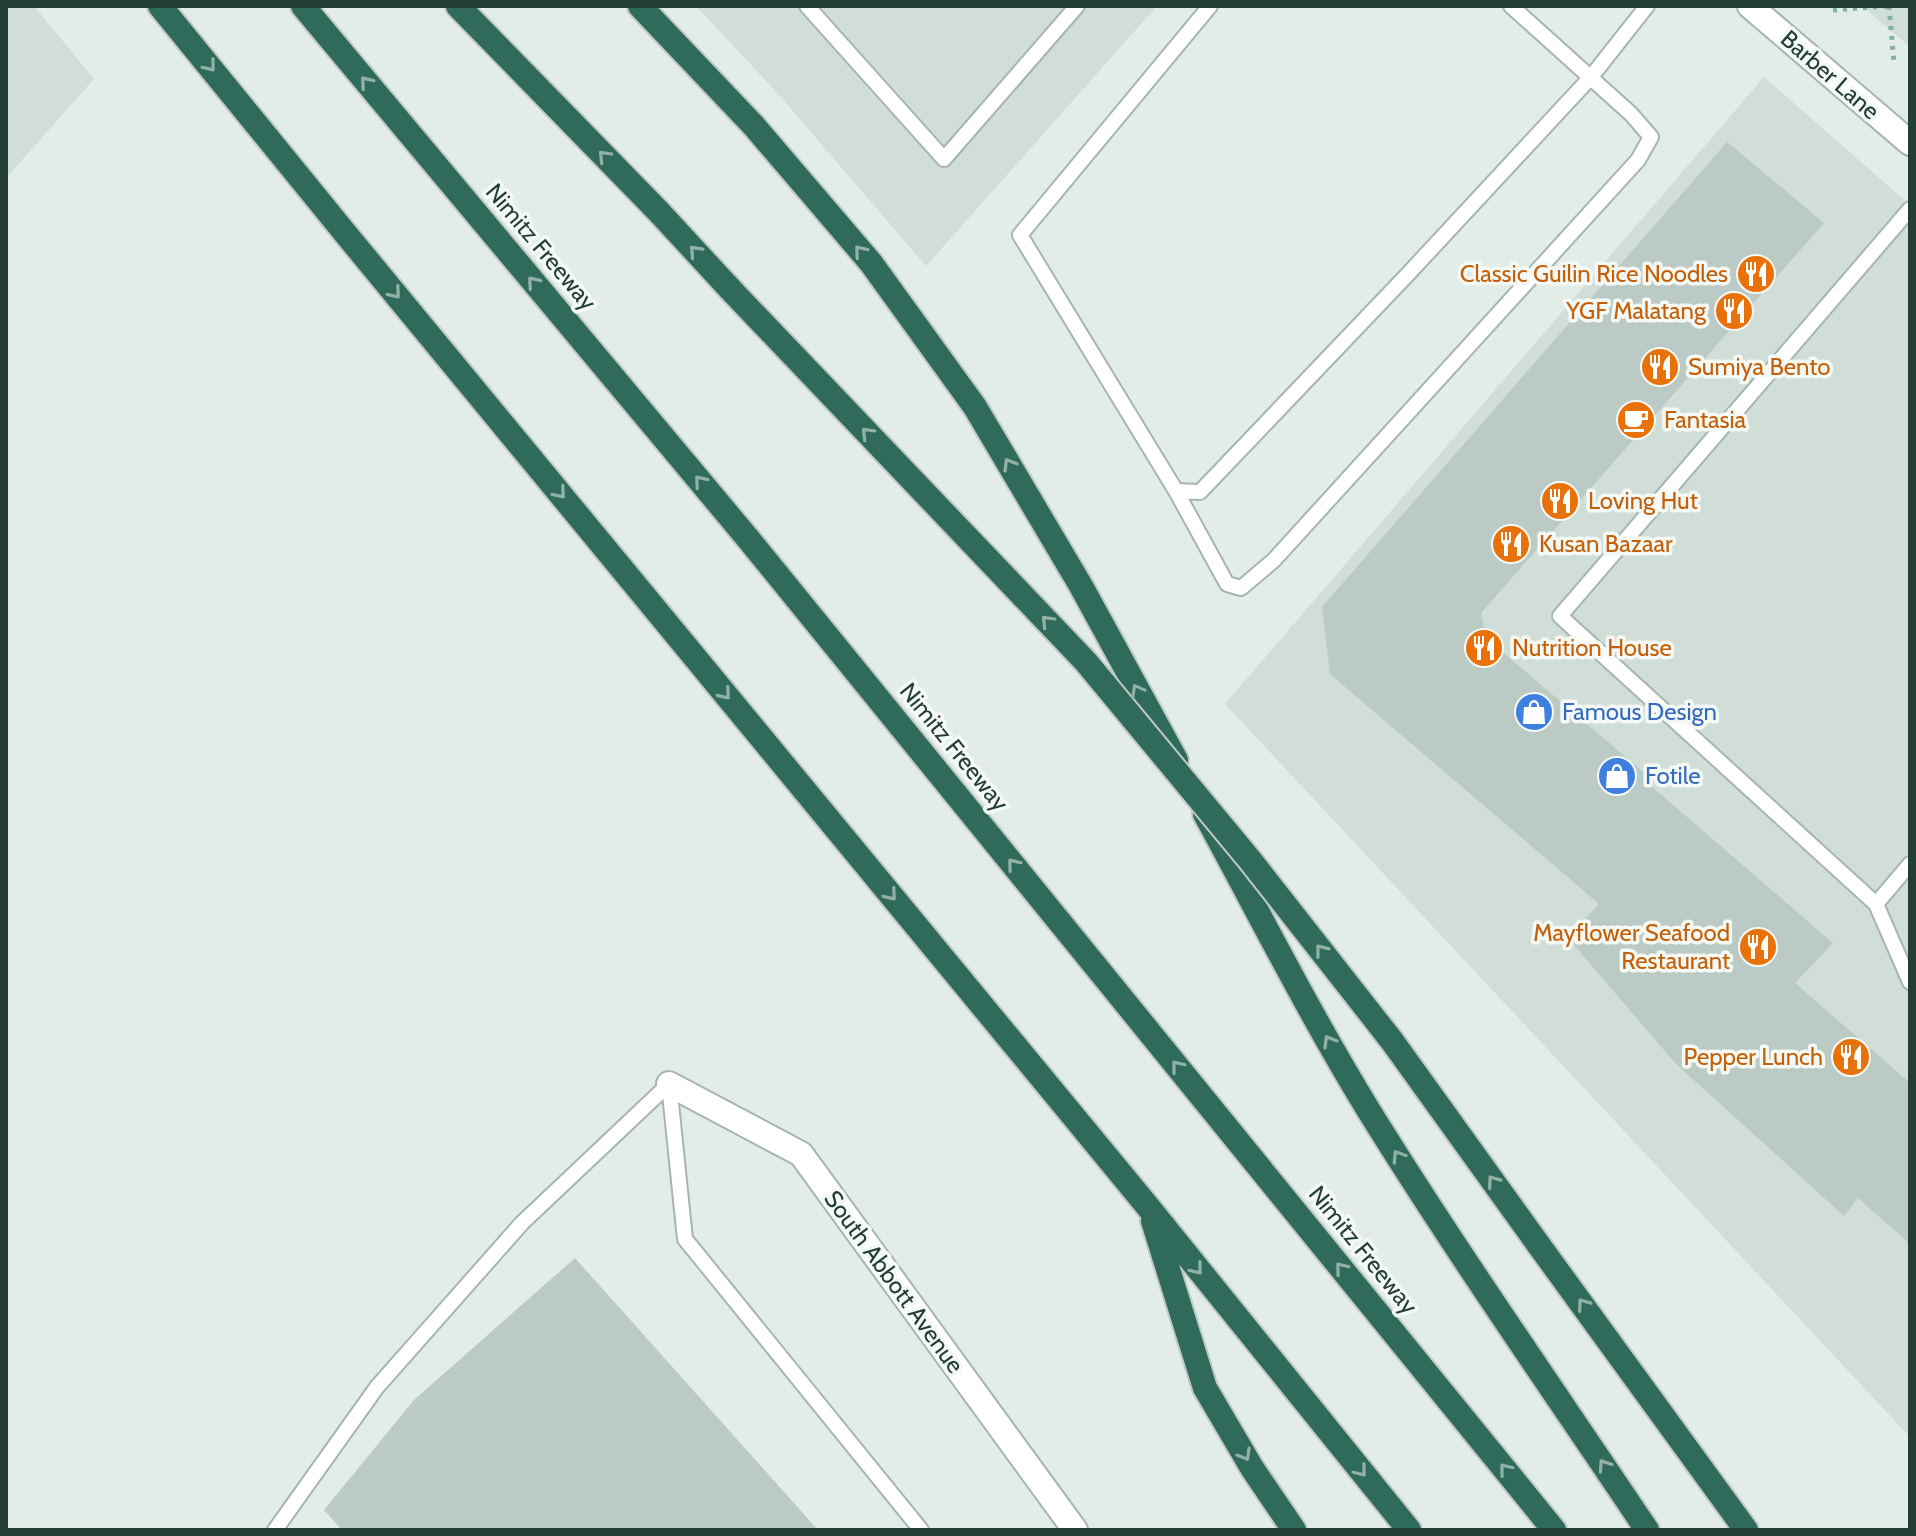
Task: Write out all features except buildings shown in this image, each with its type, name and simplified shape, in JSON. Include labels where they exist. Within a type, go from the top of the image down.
[{"type":"highway","points":[[160,6],[1149,1208],[1409,1530]]},
{"type":"highway","name":"Nimitz Freeway","points":[[303,6],[750,541],[1554,1530]]},
{"type":"highway","points":[[458,6],[659,212],[1086,662],[1250,860],[1383,1029],[1746,1530]]},
{"type":"highway","points":[[640,6],[754,126],[871,263],[975,407],[1081,586],[1368,1109],[1647,1530]]},
{"type":"highway","points":[[1149,1208],[1205,1388],[1252,1468],[1294,1530]]},
{"type":"highway","points":[[1627,1364],[1761,1530]]},
{"type":"street","name":"Barber Lane","points":[[1750,6],[1910,143]]},
{"type":"street","name":"South Abbott Avenue","points":[[669,1084],[801,1154],[1075,1530]]},
{"type":"lane","points":[[807,6],[944,159],[1077,6]]},
{"type":"lane","points":[[1210,6],[1020,235],[1176,491],[1227,584],[1241,588],[1274,560],[1638,160],[1651,137],[1631,114],[1511,6]]},
{"type":"lane","points":[[1176,491],[1200,492],[1591,77],[1647,6]]},
{"type":"lane","points":[[1910,209],[1560,616],[1876,904],[1910,982]]},
{"type":"lane","points":[[1876,904],[1910,864]]},
{"type":"lane","points":[[275,1530],[377,1387],[511,1234],[669,1084]]},
{"type":"lane","points":[[669,1084],[685,1239],[921,1530]]},
{"type":"path","points":[[1833,10],[1889,6],[1894,63]]},
{"type":"shaded area","points":[[6,6],[34,6],[94,79],[6,178]]},
{"type":"shaded area","points":[[696,6],[1157,6],[926,266],[780,96]]},
{"type":"shaded area","points":[[1862,6],[1910,6],[1910,47]]},
{"type":"shaded area","points":[[1764,77],[1910,205],[1910,1437],[1225,704]]},
{"type":"place","name":"Classic Guilin Rice Noodles","points":[[1756,274]]},
{"type":"place","name":"YGF Malatang","points":[[1734,311]]},
{"type":"place","name":"Sumiya Bento","points":[[1660,367]]},
{"type":"place","name":"Fantasia","points":[[1636,420]]},
{"type":"place","name":"Loving Hut","points":[[1560,501]]},
{"type":"place","name":"Kusan Bazaar","points":[[1511,544]]},
{"type":"place","name":"Nutrition House","points":[[1484,648]]},
{"type":"place","name":"Famous Design","points":[[1534,712]]},
{"type":"place","name":"Fotile","points":[[1617,776]]},
{"type":"place","name":"Mayflower Seafood Restaurant","points":[[1758,947]]},
{"type":"place","name":"Pepper Lunch","points":[[1851,1057]]}]
